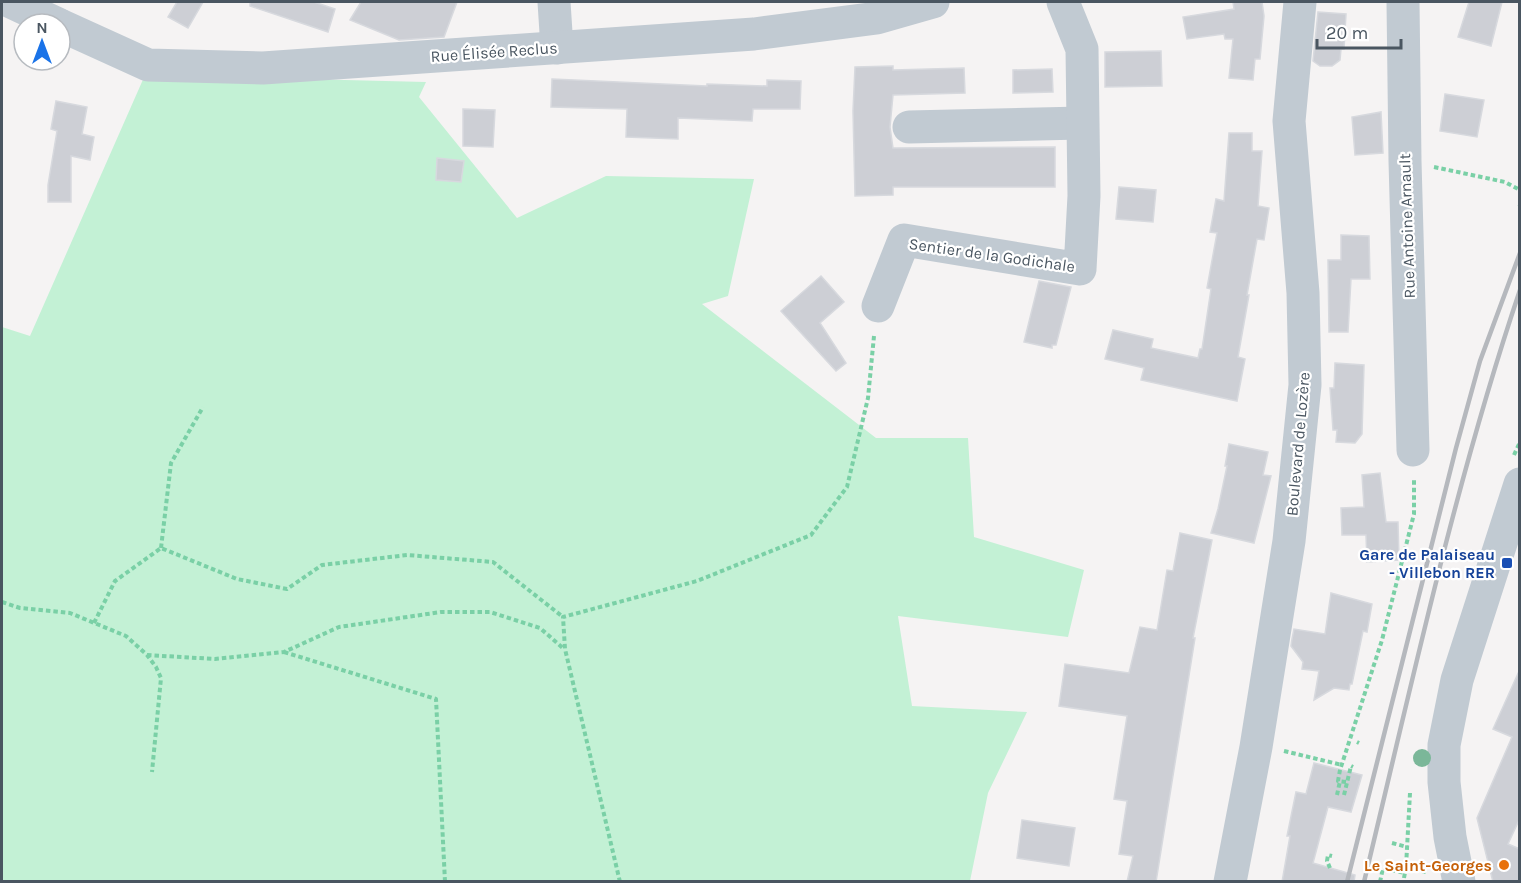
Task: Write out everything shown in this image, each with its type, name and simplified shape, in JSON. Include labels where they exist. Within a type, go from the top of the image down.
[{"type":"street","name":"Rue Élisée Reclus","points":[[11,2],[32,12]]},
{"type":"street","points":[[554,2],[557,48]]},
{"type":"street","name":"Rue Élisée Reclus","points":[[72,31],[148,65],[263,68],[754,34],[875,10],[933,2]]},
{"type":"street","name":"Sentier de la Godichale","points":[[878,306],[904,240],[1080,269],[1084,196],[1082,49],[1063,2]]},
{"type":"street","name":"Boulevard de Lozère","points":[[1230,882],[1256,747],[1289,541],[1305,385],[1303,293],[1289,121],[1300,2]]},
{"type":"street","name":"Rue Antoine Arnault","points":[[1403,2],[1413,450]]},
{"type":"street","points":[[909,127],[1082,123]]},
{"type":"street","points":[[1460,882],[1450,837],[1444,782],[1444,745],[1456,680],[1520,484]]},
{"type":"path","points":[[1405,161],[1505,182],[1520,190]]},
{"type":"path","points":[[563,617],[697,581],[811,535],[847,487],[868,398],[878,306]]},
{"type":"path","points":[[94,623],[115,581],[161,548],[171,463],[203,407]]},
{"type":"path","points":[[1336,795],[1342,765],[1382,640],[1414,514],[1413,450]]},
{"type":"path","points":[[161,548],[237,579],[287,589],[321,565],[407,555],[493,562],[563,617],[565,649],[620,882]]},
{"type":"path","points":[[2,602],[20,608],[70,613],[126,636],[147,656],[161,678],[152,772]]},
{"type":"path","points":[[147,656],[215,659],[284,652],[339,627],[441,612],[490,612],[540,628],[565,649]]},
{"type":"path","points":[[284,652],[436,699],[445,882]]},
{"type":"path","points":[[1284,751],[1342,765]]},
{"type":"path","points":[[1344,795],[1351,766],[1353,767]]},
{"type":"path","points":[[1340,781],[1346,782]]},
{"type":"path","points":[[1380,881],[1383,868],[1404,876],[1410,793]]},
{"type":"path","points":[[1392,843],[1407,847]]},
{"type":"path","points":[[1330,868],[1327,861],[1328,855],[1332,856]]},
{"type":"path","points":[[1406,867],[1428,873]]},
{"type":"green space","points":[[145,75],[426,82],[419,97],[517,218],[606,176],[754,179],[728,296],[702,304],[876,438],[968,438],[974,537],[1084,570],[1068,637],[898,616],[912,706],[1027,712],[988,793],[970,881],[2,881],[2,327],[30,336]]},
{"type":"building","points":[[177,2],[203,2],[188,28],[168,17]]},
{"type":"building","points":[[250,2],[314,2],[335,9],[328,32],[250,6]]},
{"type":"building","points":[[361,2],[457,2],[444,37],[399,40],[350,20]]},
{"type":"building","points":[[1233,2],[1262,2],[1264,16],[1260,59],[1255,59],[1253,80],[1229,78],[1233,39],[1225,39],[1224,34],[1187,39],[1183,17],[1234,9]]},
{"type":"building","points":[[1469,2],[1502,2],[1491,46],[1458,37]]},
{"type":"building","points":[[1318,12],[1346,14],[1344,49],[1341,49],[1340,60],[1332,66],[1320,66],[1313,61]]},
{"type":"building","points":[[1161,51],[1162,86],[1105,87],[1105,52]]},
{"type":"building","points":[[893,66],[893,70],[964,68],[965,93],[893,95],[890,127],[893,148],[1055,147],[1055,187],[893,187],[893,195],[855,196],[853,111],[855,67]]},
{"type":"building","points":[[1052,69],[1053,92],[1013,93],[1013,70]]},
{"type":"building","points":[[552,79],[707,86],[707,84],[767,86],[767,80],[801,81],[800,109],[753,109],[752,121],[678,118],[678,139],[626,137],[627,109],[551,107]]},
{"type":"building","points":[[1445,94],[1484,100],[1477,137],[1440,131]]},
{"type":"building","points":[[56,101],[87,107],[82,134],[94,137],[90,160],[71,156],[71,202],[48,202],[48,185],[57,131],[51,129]]},
{"type":"building","points":[[463,109],[495,110],[493,147],[463,146]]},
{"type":"building","points":[[1381,112],[1383,153],[1355,155],[1352,117]]},
{"type":"building","points":[[1229,133],[1252,133],[1252,151],[1262,151],[1258,206],[1269,208],[1264,240],[1257,239],[1247,295],[1249,295],[1238,357],[1245,359],[1237,401],[1141,380],[1144,368],[1105,359],[1113,330],[1153,339],[1151,348],[1198,358],[1200,349],[1202,349],[1211,289],[1207,288],[1217,233],[1210,232],[1216,199],[1224,201]]},
{"type":"building","points":[[437,158],[464,161],[461,182],[436,180]]},
{"type":"building","points":[[1119,187],[1156,190],[1153,222],[1116,219]]},
{"type":"building","points":[[1341,235],[1369,236],[1370,279],[1351,279],[1348,332],[1329,332],[1328,260],[1341,260]]},
{"type":"building","points":[[821,276],[844,302],[820,323],[846,363],[836,371],[781,311]]},
{"type":"building","points":[[1039,281],[1071,287],[1056,345],[1052,345],[1052,348],[1024,342]]},
{"type":"building","points":[[1335,363],[1364,365],[1362,434],[1355,443],[1336,442],[1337,430],[1333,430],[1330,388],[1334,388]]},
{"type":"building","points":[[1229,444],[1268,452],[1263,475],[1271,476],[1254,543],[1211,533],[1227,466],[1225,466]]},
{"type":"building","points":[[1380,473],[1386,522],[1398,522],[1399,560],[1367,562],[1366,535],[1342,535],[1341,508],[1364,507],[1362,475]]},
{"type":"building","points":[[1180,533],[1212,540],[1193,638],[1195,638],[1156,882],[1127,882],[1133,856],[1119,854],[1127,801],[1114,799],[1127,716],[1059,706],[1065,664],[1129,673],[1140,627],[1157,630],[1167,570],[1173,571]]},
{"type":"building","points":[[1331,593],[1372,604],[1367,632],[1363,631],[1349,690],[1334,688],[1314,700],[1319,671],[1302,669],[1303,662],[1291,646],[1292,639],[1294,629],[1325,634]]},
{"type":"building","points":[[1520,669],[1520,818],[1508,844],[1520,849],[1520,882],[1493,882],[1477,818],[1512,737],[1493,729]]},
{"type":"building","points":[[1314,763],[1362,775],[1351,812],[1328,807],[1313,863],[1355,875],[1354,882],[1282,882],[1290,836],[1287,836],[1296,792],[1306,794]]},
{"type":"building","points":[[1022,820],[1075,828],[1069,866],[1017,858]]},
{"type":"railway","points":[[1347,882],[1456,448],[1480,361],[1520,253]]},
{"type":"railway","points":[[1364,882],[1455,510],[1520,290]]},
{"type":"place","name":"Gare de Palaiseau - Villebon RER","points":[[1507,563]]},
{"type":"place","name":"Le Saint-Georges","points":[[1504,865]]}]
